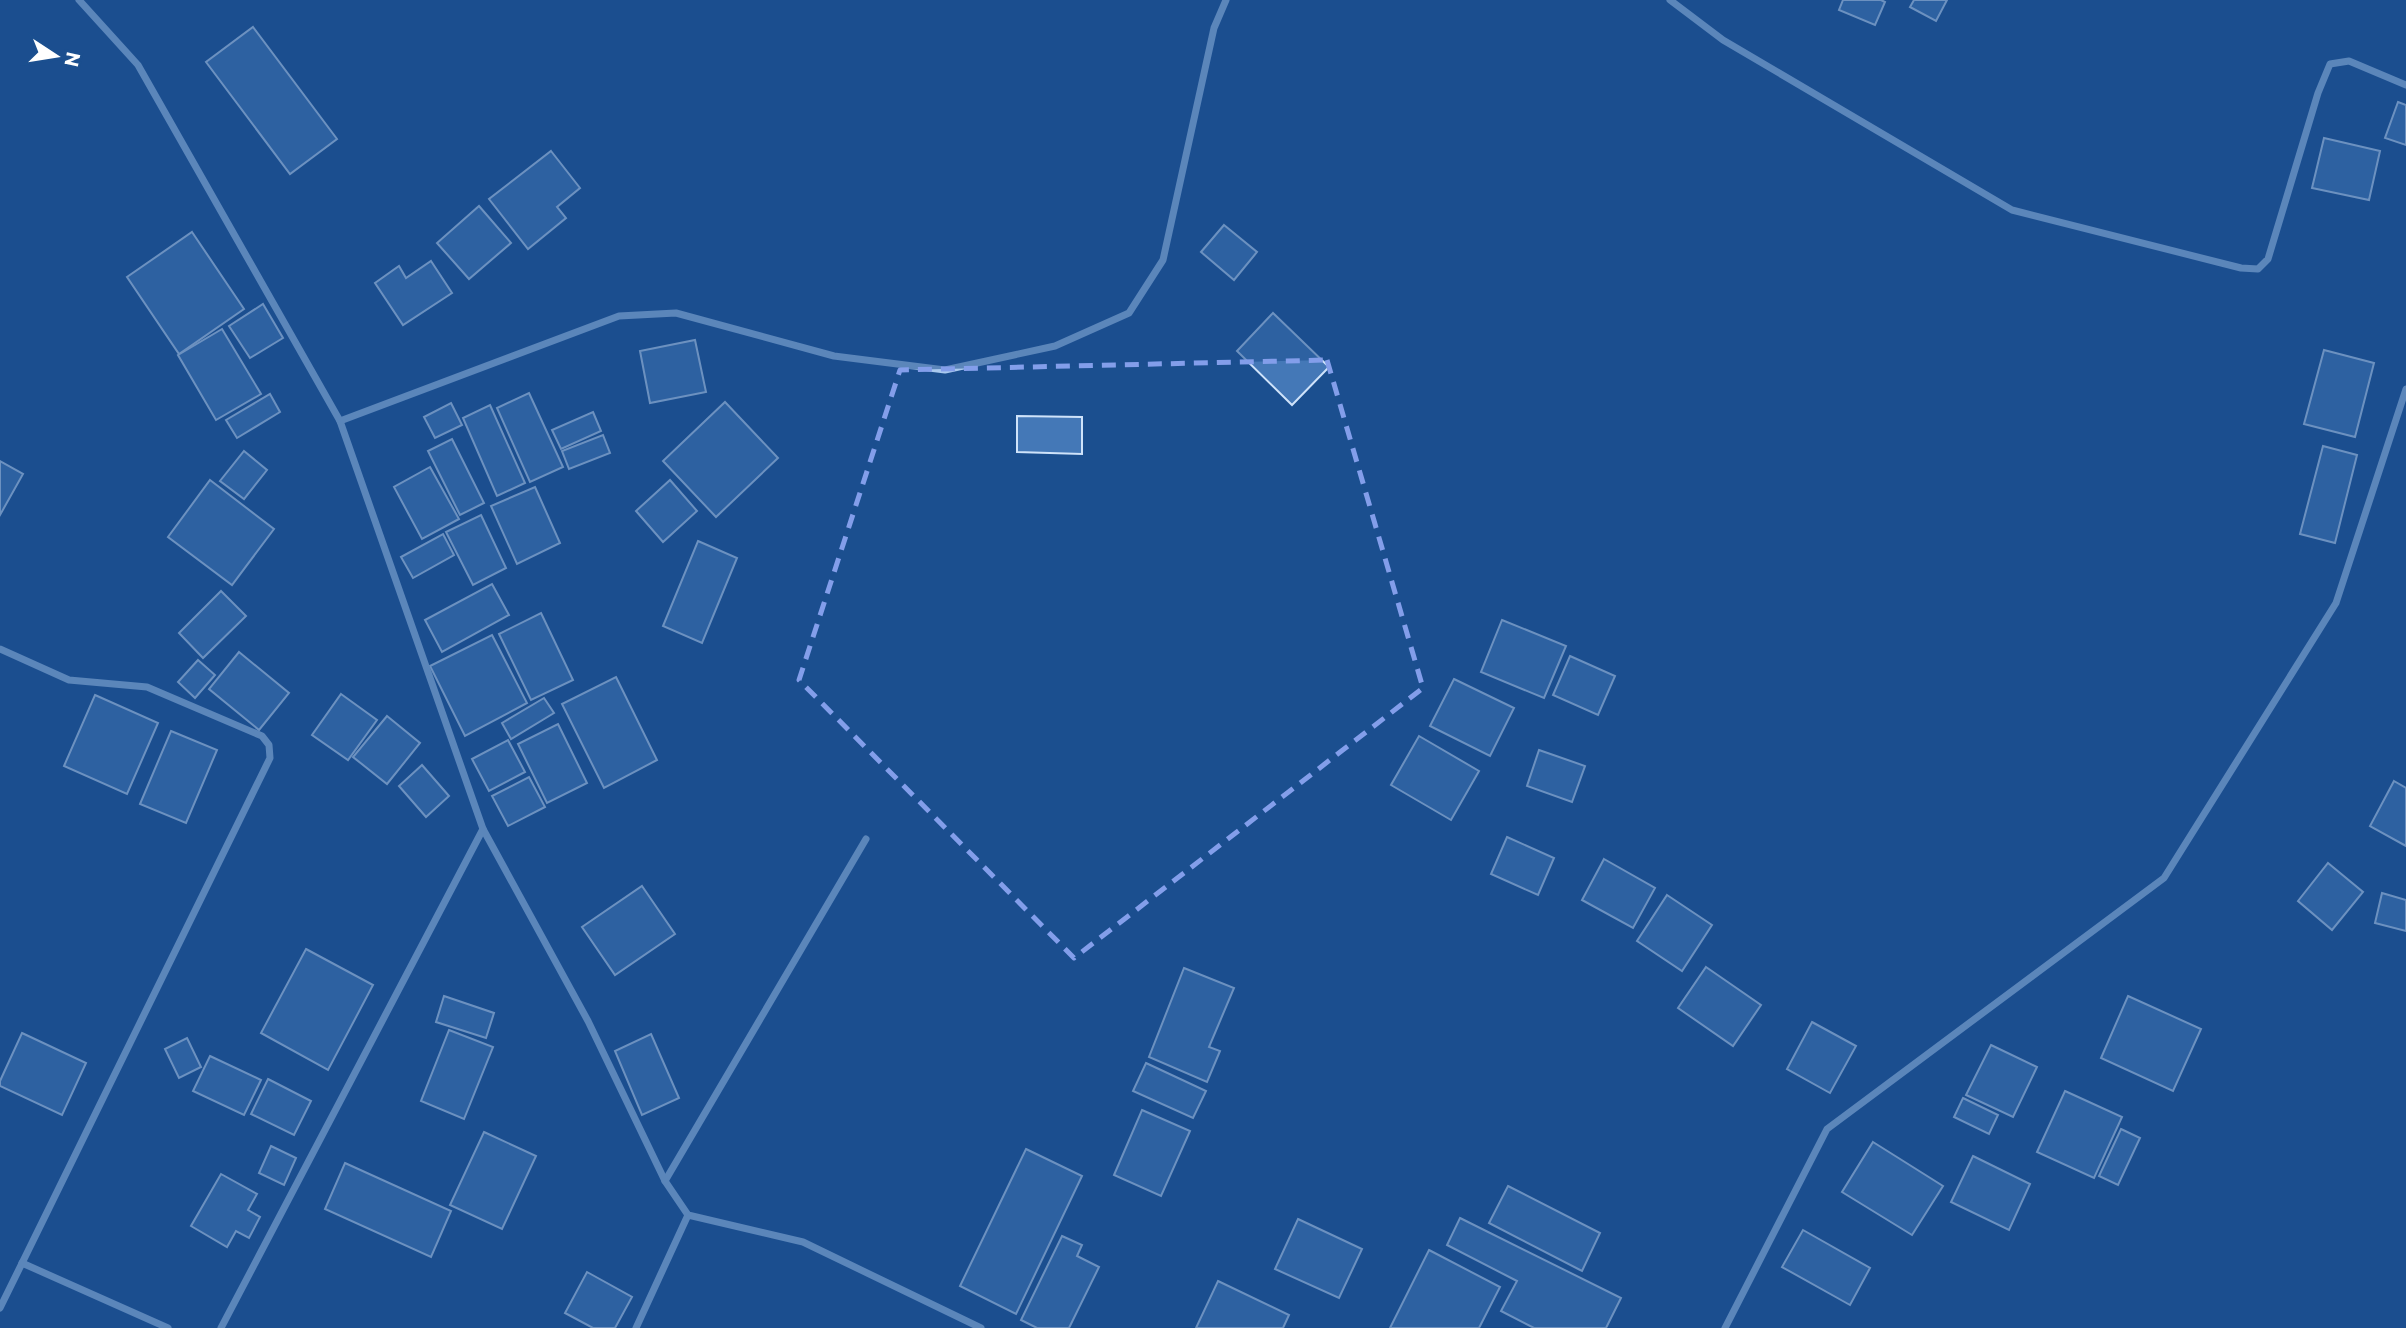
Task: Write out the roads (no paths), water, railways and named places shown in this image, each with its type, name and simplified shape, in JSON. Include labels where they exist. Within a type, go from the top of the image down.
[{"type":"street","points":[[79,0],[138,65],[340,421],[483,829],[587,1021],[665,1181],[688,1214],[803,1241],[981,1328]]},
{"type":"street","points":[[340,421],[619,316],[676,313],[834,356],[945,370],[1055,346],[1129,313],[1163,260],[1214,28],[1226,0]]},
{"type":"street","points":[[1670,0],[1723,40],[2012,210],[2241,268],[2258,269],[2268,259],[2318,93],[2330,65],[2349,61],[2406,85]]},
{"type":"street","points":[[1725,1328],[1827,1129],[2164,878],[2336,603],[2406,389]]},
{"type":"street","points":[[0,649],[69,680],[147,687],[262,736],[269,745],[270,758],[0,1308]]},
{"type":"street","points":[[221,1328],[483,829]]},
{"type":"street","points":[[665,1181],[866,839]]},
{"type":"street","points":[[636,1328],[688,1214]]},
{"type":"street","points":[[22,1264],[168,1328]]}]
